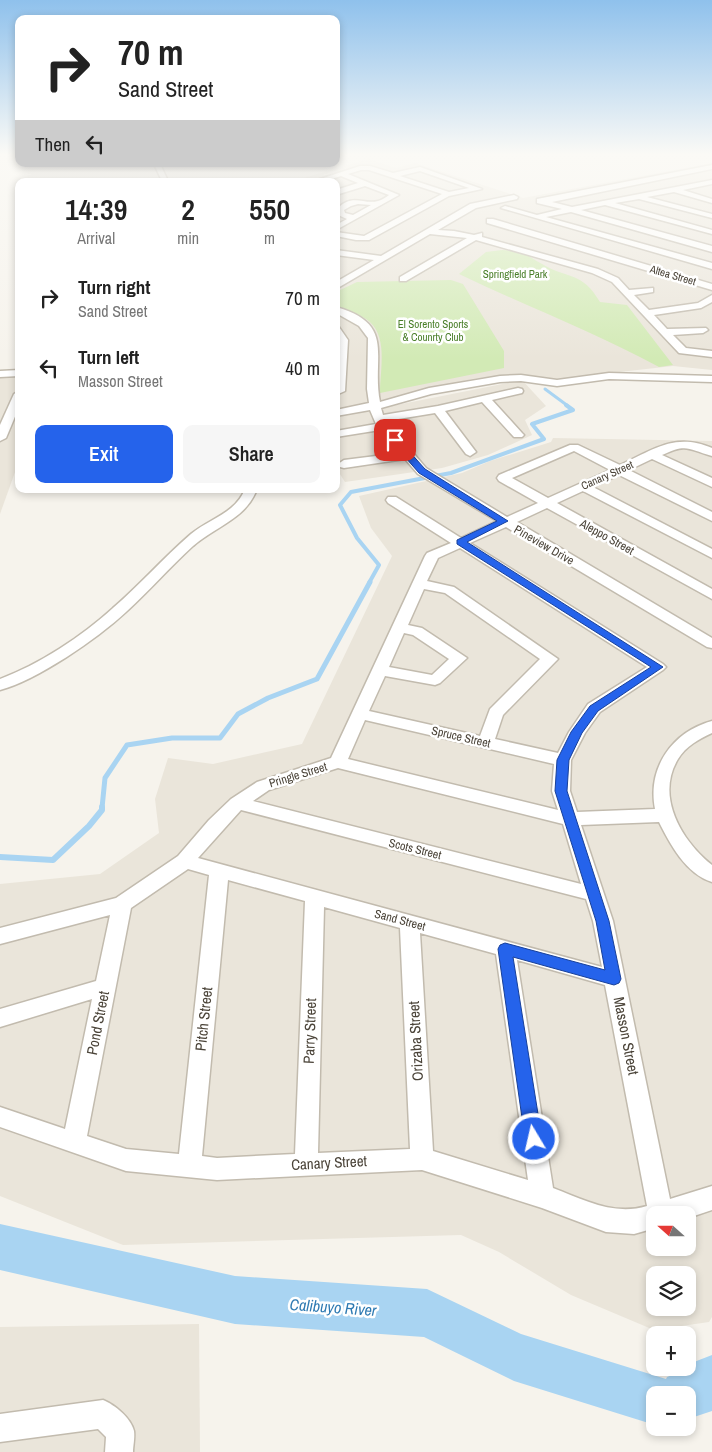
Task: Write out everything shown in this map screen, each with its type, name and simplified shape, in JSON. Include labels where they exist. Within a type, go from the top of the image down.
[{"type":"street","points":[[340,235],[366,238],[394,223]]},
{"type":"street","points":[[340,284],[444,223]]},
{"type":"street","name":"Altea Street","points":[[496,223],[712,286]]},
{"type":"street","points":[[510,228],[522,223]]},
{"type":"street","points":[[561,223],[712,266]]},
{"type":"street","points":[[615,223],[712,250]]},
{"type":"street","points":[[678,223],[712,232]]},
{"type":"street","points":[[403,279],[473,237],[500,224]]},
{"type":"street","points":[[433,229],[473,237],[594,271],[615,280],[683,351],[712,354]]},
{"type":"street","points":[[340,253],[379,261]]},
{"type":"street","points":[[626,293],[650,290]]},
{"type":"street","points":[[701,305],[712,298]]},
{"type":"street","points":[[646,313],[701,305],[712,308]]},
{"type":"street","name":"Pineview Drive","points":[[340,312],[356,318],[371,332],[373,338],[372,389],[375,406],[382,423],[422,471],[712,644]]},
{"type":"street","points":[[665,332],[704,330]]},
{"type":"street","points":[[340,335],[343,340],[340,390]]},
{"type":"street","points":[[0,374],[15,373]]},
{"type":"street","points":[[340,412],[375,406],[429,391],[500,379],[521,378],[558,383],[609,376],[712,379]]},
{"type":"street","points":[[340,433],[518,390]]},
{"type":"street","points":[[0,438],[15,396]]},
{"type":"street","points":[[485,399],[518,435]]},
{"type":"street","points":[[438,409],[470,452]]},
{"type":"street","name":"Canary Street","points":[[504,521],[682,443],[696,445],[712,452]]},
{"type":"street","name":"Aleppo Street","points":[[620,470],[574,448],[503,478],[712,595]]},
{"type":"street","points":[[344,464],[407,455]]},
{"type":"street","points":[[653,455],[712,483]]},
{"type":"street","points":[[620,470],[712,516]]},
{"type":"street","points":[[583,486],[712,554]]},
{"type":"street","points":[[0,685],[14,680],[67,650],[120,610],[154,575],[200,533],[232,515],[248,502],[251,493]]},
{"type":"street","points":[[392,500],[460,542]]},
{"type":"street","name":"Pringle Street","points":[[0,936],[122,904],[185,861],[215,825],[237,803],[263,786],[338,762],[432,556],[504,521]]},
{"type":"street","name":"Masson Street","points":[[460,542],[658,667],[594,708],[576,732],[563,760],[561,791],[603,921],[656,1206]]},
{"type":"street","points":[[419,584],[448,590],[550,659],[496,713],[486,742]]},
{"type":"street","points":[[380,670],[435,680],[459,658],[417,631],[399,628]]},
{"type":"street","name":"Spruce Street","points":[[360,714],[563,760]]},
{"type":"street","points":[[712,726],[699,731],[678,746],[664,766],[660,789],[664,815],[674,835],[688,854],[712,875]]},
{"type":"street","points":[[338,762],[570,819],[664,815]]},
{"type":"street","name":"Scots Street","points":[[237,803],[594,894]]},
{"type":"street","name":"Sand Street","points":[[185,861],[614,979]]},
{"type":"street","name":"Pitch Street","points":[[189,1166],[219,871]]},
{"type":"street","name":"Parry Street","points":[[306,1164],[315,897]]},
{"type":"street","name":"Pond Street","points":[[74,1142],[122,904]]},
{"type":"street","name":"Orizaba Street","points":[[410,923],[422,1159]]},
{"type":"street","points":[[505,949],[542,1196]]},
{"type":"street","points":[[0,1018],[105,987]]},
{"type":"street","name":"Canary Street","points":[[0,1117],[126,1160],[217,1169],[422,1159],[542,1196],[606,1220],[634,1222],[646,1218]]},
{"type":"street","name":"Canary Street","points":[[687,1206],[712,1198]]},
{"type":"street","points":[[0,1428],[103,1414],[120,1432],[119,1452]]},
{"type":"shaded area","points":[[340,223],[712,223],[712,370],[673,366],[548,380],[511,374],[472,379],[340,408]]},
{"type":"shaded area","points":[[0,372],[15,372],[15,472],[0,514]]},
{"type":"shaded area","points":[[522,380],[546,406],[525,420],[532,435],[488,455],[442,468],[345,482],[340,474],[340,416]]},
{"type":"shaded area","points":[[553,438],[712,441],[712,1317],[709,1322],[682,1326],[646,1327],[571,1295],[499,1252],[461,1235],[123,1245],[0,1196],[0,884],[100,874],[159,833],[155,799],[168,758],[213,764],[302,744],[392,556],[371,528],[359,496],[462,473],[490,461],[551,442]]},
{"type":"shaded area","points":[[199,1324],[200,1452],[0,1452],[0,1327]]},
{"type":"green space","name":"Springfield Park","points":[[502,250],[524,253],[551,269],[580,280],[587,285],[600,302],[627,305],[673,365],[659,367],[610,342],[459,274],[486,252]]},
{"type":"green space","name":"El Sorento Sports & Counrty Club","points":[[451,280],[463,284],[504,351],[504,368],[380,393],[382,353],[378,334],[366,319],[340,307],[340,290],[357,282]]},
{"type":"waterway","points":[[545,389],[568,406]]},
{"type":"waterway","points":[[369,583],[379,565],[357,538],[340,505],[351,492],[451,473],[544,439],[532,424],[573,410],[566,405]]},
{"type":"waterway","points":[[102,808],[105,778],[127,745],[172,738],[220,738],[238,714],[268,698],[317,679],[370,582]]},
{"type":"waterway","points":[[0,857],[53,860],[89,826],[102,808]]},
{"type":"waterway","name":"Calibuyo River","points":[[0,1247],[235,1300],[427,1313],[514,1356],[646,1397]]},
{"type":"waterway","name":"Calibuyo River","points":[[696,1391],[709,1387],[712,1380]]},
{"type":"route","points":[[395,440],[422,471],[504,521],[460,542],[658,667],[594,708],[576,732],[563,760],[561,791],[603,921],[614,979],[505,949],[534,1139]]}]
